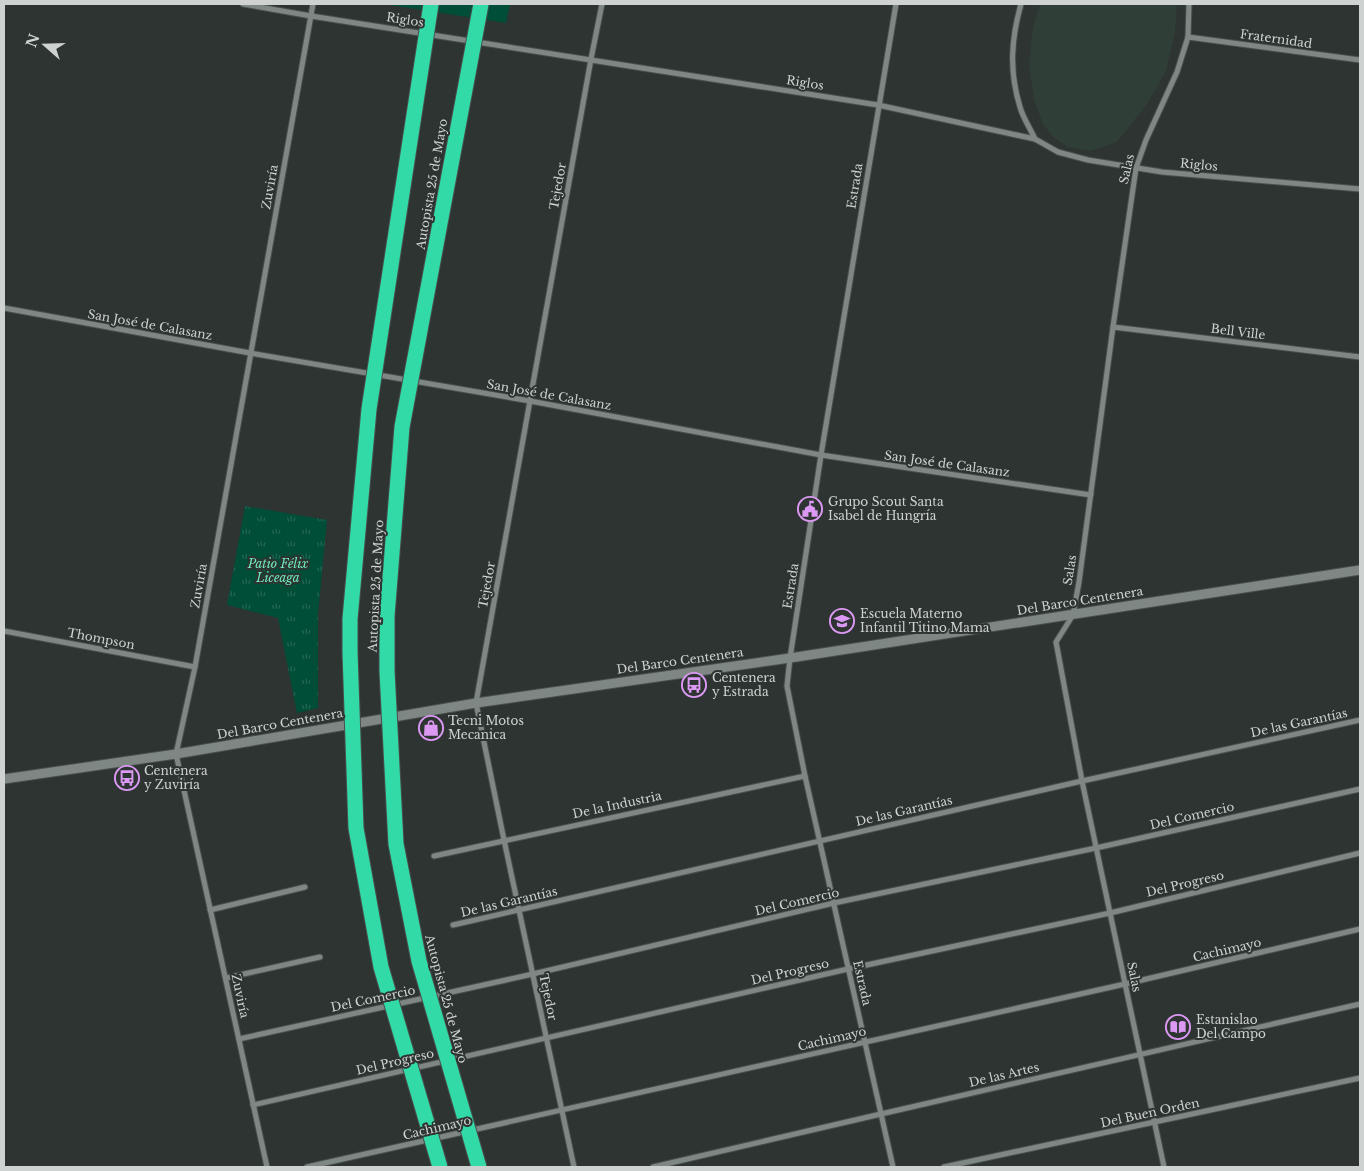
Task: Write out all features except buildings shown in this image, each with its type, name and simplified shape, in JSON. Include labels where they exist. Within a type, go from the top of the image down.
[{"type":"highway","name":"Autopista 25 de Mayo","points":[[431,4],[369,409],[350,619],[350,652],[356,828],[381,967],[440,1167]]},
{"type":"highway","name":"Autopista 25 de Mayo","points":[[479,1167],[419,961],[396,844],[387,672],[387,616],[402,427],[481,4]]},
{"type":"street","name":"Riglos","points":[[242,4],[878,105],[1035,139],[1058,152],[1088,160],[1136,168],[1162,172],[1360,189]]},
{"type":"street","name":"Zuviría","points":[[267,1167],[176,754],[195,667],[313,4]]},
{"type":"street","name":"Tejedor","points":[[574,1167],[476,703],[602,4]]},
{"type":"street","name":"Estrada","points":[[893,1167],[805,776],[787,686],[821,455],[896,4]]},
{"type":"street","points":[[1022,4],[1013,43],[1013,80],[1020,109],[1035,139]]},
{"type":"street","name":"Salas","points":[[1164,1167],[1082,781],[1056,642],[1073,616],[1079,582],[1136,168],[1146,140],[1177,72],[1188,37],[1190,4]]},
{"type":"street","name":"Fraternidad","points":[[1188,37],[1360,60]]},
{"type":"street","name":"San José de Calasanz","points":[[4,308],[530,401],[821,455],[1091,495]]},
{"type":"street","name":"Bell Ville","points":[[1113,327],[1360,357]]},
{"type":"street","name":"Del Barco Centenera","points":[[4,780],[176,754],[476,703],[1073,616],[1360,570]]},
{"type":"street","name":"Thompson","points":[[4,631],[195,667]]},
{"type":"street","name":"De las Garantías","points":[[453,925],[1082,781],[1360,720]]},
{"type":"street","name":"De la Industria","points":[[434,856],[805,776]]},
{"type":"street","name":"Del Comercio","points":[[238,1039],[533,974],[834,903],[1096,848],[1360,789]]},
{"type":"street","name":"Del Progreso","points":[[254,1105],[848,969],[1110,913],[1360,853]]},
{"type":"street","points":[[210,910],[304,887]]},
{"type":"street","name":"Cachimayo","points":[[307,1167],[1360,930]]},
{"type":"street","points":[[226,978],[320,957]]},
{"type":"street","name":"De las Artes","points":[[653,1167],[1360,1004]]},
{"type":"street","name":"Del Buen Orden","points":[[944,1167],[1360,1078]]},
{"type":"shaded area","points":[[1040,4],[1177,4],[1175,32],[1166,71],[1147,104],[1117,142],[1091,151],[1068,147],[1053,137],[1043,124],[1034,100],[1029,64],[1033,27]]},
{"type":"green space","points":[[390,4],[510,4],[506,23]]},
{"type":"green space","name":"Patio Félix Liceaga","points":[[245,506],[327,520],[318,614],[318,708],[297,713],[278,618],[227,605]]},
{"type":"place","name":"Grupo Scout Santa Isabel de Hungría","points":[[810,509]]},
{"type":"place","name":"Escuela Materno Infantil Titino Mama","points":[[842,621]]},
{"type":"place","name":"Centenera y Estrada","points":[[694,685]]},
{"type":"place","name":"Tecni Motos Mecanica","points":[[431,728]]},
{"type":"place","name":"Centenera y Zuviría","points":[[127,778]]},
{"type":"place","name":"Estanislao Del Campo","points":[[1178,1027]]}]
